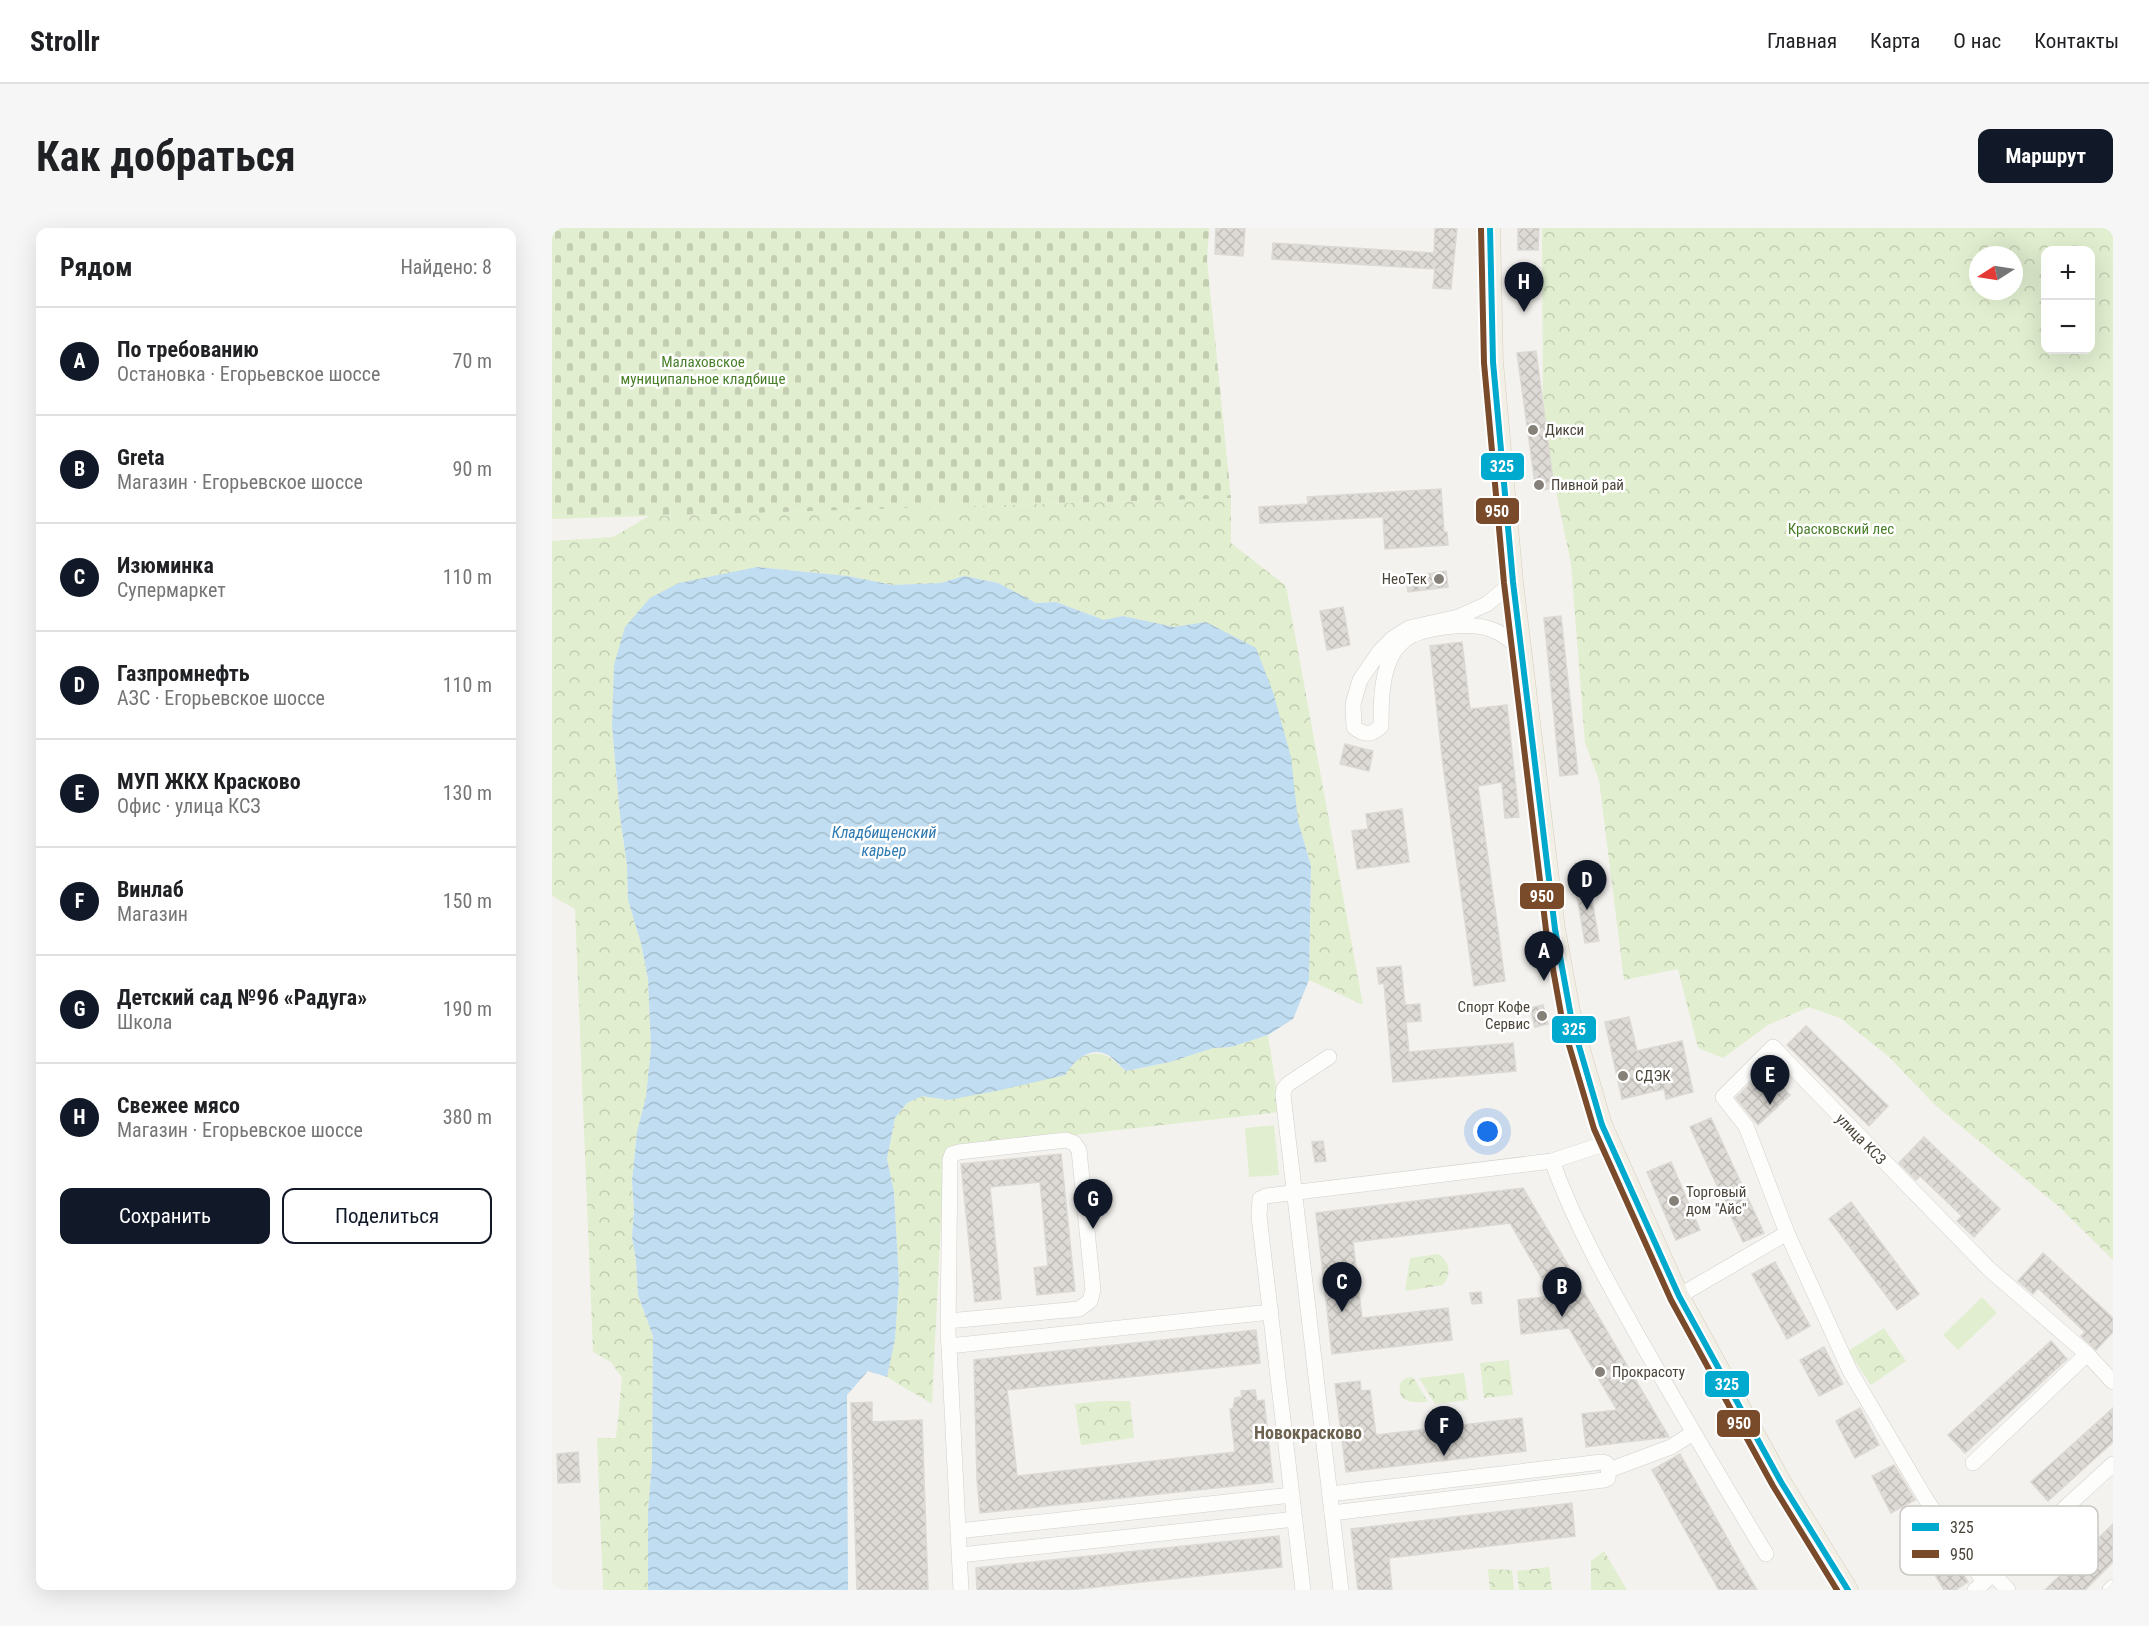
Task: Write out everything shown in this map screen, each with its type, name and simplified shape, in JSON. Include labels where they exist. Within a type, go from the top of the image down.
[{"type":"main road","points":[[1490,228],[1493,362],[1513,582],[1556,928],[1572,1022],[1602,1125],[1679,1296],[1781,1482],[1848,1590]]},
{"type":"street","points":[[1513,582],[1487,604],[1458,617],[1409,628],[1393,638],[1380,651],[1360,680],[1353,704],[1354,727],[1360,733],[1366,734],[1376,732],[1381,726],[1380,703],[1389,663],[1402,642],[1412,635],[1445,628],[1475,626],[1503,634],[1521,650]]},
{"type":"street","name":"улица КСЗ","points":[[1931,1506],[1850,1371],[1787,1233],[1746,1126],[1723,1097],[1773,1047],[1989,1269],[2086,1354],[2113,1382]]},
{"type":"street","points":[[1329,1057],[1284,1089],[1341,1590]]},
{"type":"street","points":[[948,1322],[1079,1309],[1090,1301],[1093,1290],[1078,1150],[1074,1143],[1066,1140],[959,1152],[952,1154],[950,1160],[948,1322],[961,1590]]},
{"type":"street","points":[[1303,1590],[1258,1206],[1260,1199],[1266,1196],[1552,1161],[1610,1143]]},
{"type":"street","points":[[1552,1161],[1560,1184],[1598,1264],[1693,1433],[1766,1554]]},
{"type":"street","points":[[1679,1296],[1787,1233]]},
{"type":"street","points":[[949,1346],[1271,1312]]},
{"type":"street","points":[[1030,1314],[1032,1337]]},
{"type":"street","points":[[1973,1463],[2086,1354]]},
{"type":"street","points":[[1609,1470],[1671,1447],[1693,1433]]},
{"type":"street","points":[[1330,1494],[1602,1462],[1606,1463],[1609,1470],[1608,1478],[1604,1480],[1332,1513]]},
{"type":"street","points":[[2067,1506],[2113,1464]]},
{"type":"street","points":[[958,1531],[1292,1495]]},
{"type":"street","points":[[960,1555],[1295,1519]]},
{"type":"street","name":"улица КСЗ","points":[[1984,1582],[2008,1590]]},
{"type":"street","points":[[2110,1590],[2113,1587]]},
{"type":"green space","name":"Малаховское муниципальное кладбище","points":[[552,228],[1209,228],[1207,260],[1231,498],[552,519]]},
{"type":"green space","name":"Красковский лес","points":[[1542,228],[2113,228],[2113,1260],[2057,1205],[1935,1105],[1888,1056],[1840,1018],[1809,1007],[1768,1025],[1723,1058],[1698,1048],[1678,969],[1624,980],[1599,780],[1585,743],[1571,564],[1543,428]]},
{"type":"green space","points":[[1231,498],[1231,543],[1286,586],[1363,1005],[1309,980],[1311,866],[1298,821],[1206,623],[1174,627],[1123,616],[1104,620],[1056,602],[1036,603],[998,583],[964,576],[941,583],[892,585],[848,576],[757,567],[614,665],[612,725],[627,865],[628,900],[641,943],[648,979],[651,1048],[646,1097],[637,1132],[632,1181],[634,1209],[632,1237],[638,1295],[653,1336],[652,1463],[648,1511],[648,1590],[603,1590],[597,1438],[616,1438],[622,1378],[611,1362],[593,1352],[575,909],[552,896],[552,541],[613,537],[649,516]]},
{"type":"green space","points":[[1268,1035],[1280,1112],[950,1149],[944,1160],[932,1404],[887,1377],[895,1339],[899,1281],[894,1192],[887,1159],[895,1118],[907,1103],[922,1096],[948,1100],[1091,1054],[1107,1056],[1126,1071],[1170,1062],[1213,1048],[1231,1047]]},
{"type":"green space","points":[[1274,1125],[1279,1175],[1249,1177],[1245,1128]]},
{"type":"green space","points":[[1438,1254],[1445,1260],[1449,1272],[1443,1285],[1405,1291],[1410,1258]]},
{"type":"green space","points":[[1982,1297],[1997,1313],[1958,1350],[1943,1335]]},
{"type":"green space","points":[[1884,1328],[1906,1361],[1871,1385],[1848,1351]]},
{"type":"green space","points":[[1509,1360],[1513,1395],[1484,1398],[1480,1363]]},
{"type":"green space","points":[[1464,1373],[1468,1400],[1435,1404],[1419,1378]]},
{"type":"green space","points":[[1413,1377],[1428,1402],[1411,1402],[1402,1398],[1400,1383]]},
{"type":"green space","points":[[1130,1401],[1134,1438],[1081,1445],[1075,1404]]},
{"type":"green space","points":[[1604,1551],[1627,1590],[1591,1590],[1591,1561]]},
{"type":"green space","points":[[1549,1567],[1552,1590],[1519,1590],[1517,1571]]},
{"type":"green space","points":[[1488,1569],[1512,1570],[1514,1590],[1490,1590]]},
{"type":"water","name":"Кладбищенский карьер","points":[[757,567],[848,576],[892,585],[941,583],[964,576],[998,583],[1036,603],[1056,602],[1104,620],[1123,616],[1174,627],[1206,622],[1256,648],[1273,692],[1291,757],[1298,821],[1311,866],[1309,980],[1293,1019],[1268,1035],[1231,1047],[1213,1048],[1170,1062],[1126,1071],[1108,1055],[1101,1052],[1089,1053],[1078,1060],[1065,1075],[948,1100],[922,1096],[907,1103],[895,1118],[887,1159],[894,1192],[899,1281],[895,1339],[887,1377],[868,1371],[847,1395],[848,1590],[648,1590],[653,1336],[638,1295],[632,1237],[634,1209],[632,1181],[637,1132],[646,1097],[651,1048],[648,979],[641,943],[628,900],[627,865],[612,725],[614,665],[625,627],[650,598],[679,583]]},
{"type":"building","points":[[1216,228],[1245,228],[1243,256],[1215,254]]},
{"type":"building","points":[[1435,228],[1457,228],[1451,289],[1433,288],[1435,269],[1272,259],[1273,243],[1434,253]]},
{"type":"building","points":[[1518,228],[1539,228],[1538,250],[1518,250]]},
{"type":"building","points":[[1536,351],[1554,488],[1536,491],[1517,353]]},
{"type":"building","points":[[1441,489],[1444,532],[1447,532],[1448,545],[1385,549],[1383,517],[1260,523],[1259,507],[1308,504],[1307,497]]},
{"type":"building","points":[[1446,571],[1448,587],[1408,592],[1406,577]]},
{"type":"building","points":[[1343,607],[1350,645],[1327,650],[1320,611]]},
{"type":"building","points":[[1561,616],[1578,774],[1560,776],[1544,618]]},
{"type":"building","points":[[1462,642],[1470,709],[1507,705],[1519,817],[1505,818],[1502,782],[1478,786],[1505,981],[1474,986],[1443,765],[1430,646]]},
{"type":"building","points":[[1345,744],[1373,751],[1369,771],[1340,764]]},
{"type":"building","points":[[1402,809],[1409,862],[1357,869],[1352,831],[1368,829],[1366,814]]},
{"type":"building","points":[[1588,876],[1599,941],[1585,943],[1574,878]]},
{"type":"building","points":[[1401,966],[1405,1005],[1420,1004],[1421,1021],[1406,1022],[1409,1052],[1513,1043],[1516,1071],[1393,1082],[1384,983],[1379,984],[1377,968]]},
{"type":"building","points":[[1543,1005],[1548,1024],[1535,1027],[1530,1008]]},
{"type":"building","points":[[1629,1017],[1637,1051],[1682,1041],[1693,1092],[1666,1099],[1664,1089],[1622,1099],[1605,1022]]},
{"type":"building","points":[[1806,1026],[1888,1106],[1869,1126],[1787,1045]]},
{"type":"building","points":[[1765,1069],[1790,1095],[1758,1125],[1736,1098]]},
{"type":"building","points":[[1711,1118],[1764,1233],[1743,1242],[1690,1127]]},
{"type":"building","points":[[1924,1137],[2000,1209],[1974,1237],[1957,1221],[1962,1216],[1920,1176],[1916,1180],[1899,1163]]},
{"type":"building","points":[[1323,1141],[1326,1161],[1315,1162],[1312,1142]]},
{"type":"building","points":[[1061,1154],[1075,1291],[1037,1295],[1034,1268],[1048,1266],[1040,1182],[990,1187],[1001,1299],[975,1302],[961,1164]]},
{"type":"building","name":"Торговый дом \"Айс\"","points":[[1671,1162],[1700,1230],[1676,1240],[1647,1172]]},
{"type":"building","points":[[1523,1188],[1669,1437],[1586,1447],[1582,1414],[1617,1410],[1569,1328],[1521,1334],[1518,1300],[1552,1296],[1510,1223],[1353,1242],[1362,1318],[1448,1308],[1452,1340],[1332,1354],[1316,1213]]},
{"type":"building","points":[[1851,1202],[1919,1294],[1897,1310],[1829,1219]]},
{"type":"building","points":[[2043,1253],[2113,1318],[2113,1332],[2096,1350],[2081,1336],[2085,1332],[2038,1288],[2033,1294],[2018,1281]]},
{"type":"building","points":[[1775,1262],[1810,1326],[1787,1339],[1752,1274]]},
{"type":"building","points":[[1481,1292],[1482,1303],[1472,1304],[1470,1293]]},
{"type":"building","points":[[1256,1330],[1260,1363],[1007,1390],[1017,1476],[1235,1452],[1230,1409],[1233,1408],[1235,1398],[1242,1397],[1241,1391],[1255,1390],[1257,1401],[1264,1400],[1273,1482],[980,1513],[974,1360]]},
{"type":"building","points":[[2051,1341],[2067,1359],[1965,1453],[1948,1435]]},
{"type":"building","points":[[1824,1347],[1843,1384],[1819,1396],[1800,1360]]},
{"type":"building","points":[[1360,1381],[1361,1391],[1370,1390],[1376,1435],[1522,1418],[1526,1451],[1346,1472],[1335,1384]]},
{"type":"building","points":[[872,1402],[872,1422],[922,1420],[928,1590],[857,1590],[851,1403]]},
{"type":"building","points":[[1860,1408],[1879,1445],[1855,1458],[1836,1421]]},
{"type":"building","points":[[2113,1408],[2113,1442],[2048,1501],[2031,1482]]},
{"type":"building","points":[[578,1452],[580,1482],[558,1483],[557,1454]]},
{"type":"building","points":[[1680,1454],[1757,1590],[1719,1590],[1652,1470]]},
{"type":"building","points":[[1894,1465],[1915,1500],[1900,1506],[1891,1513],[1872,1476]]},
{"type":"building","points":[[1572,1503],[1575,1536],[1389,1558],[1392,1590],[1358,1590],[1351,1529]]},
{"type":"building","points":[[2113,1524],[2113,1562],[2085,1590],[2045,1590],[2060,1575],[2098,1575],[2098,1539]]},
{"type":"building","points":[[1279,1536],[1282,1567],[1069,1590],[977,1590],[976,1568]]},
{"type":"building","points":[[1935,1575],[1964,1575],[1968,1582],[1955,1590],[1944,1590]]},
{"type":"transit line","name":"950","points":[[1481,228],[1484,363],[1504,583],[1546,930],[1563,1025],[1594,1129],[1671,1300],[1773,1486],[1837,1590]]},
{"type":"transit line","name":"325","points":[[1490,228],[1493,362],[1513,582],[1555,929],[1572,1022],[1602,1125],[1679,1296],[1781,1482],[1848,1590]]},
{"type":"place","name":"Свежее мясо","points":[[1524,312]]},
{"type":"place","name":"Дикси","points":[[1533,430]]},
{"type":"place","name":"Пивной рай","points":[[1539,485]]},
{"type":"place","name":"НеоТек","points":[[1439,579]]},
{"type":"place","name":"Газпромнефть","points":[[1587,910]]},
{"type":"place","name":"По требованию","points":[[1544,981]]},
{"type":"place","name":"Спорт Кофе Сервис","points":[[1542,1016]]},
{"type":"place","name":"СДЭК","points":[[1623,1076]]},
{"type":"place","name":"МУП ЖКХ Красково","points":[[1770,1105]]},
{"type":"place","name":"Торговый дом \"Айс\"","points":[[1674,1201]]},
{"type":"place","name":"Детский сад №96 «Радуга»","points":[[1093,1229]]},
{"type":"place","name":"Изюминка","points":[[1342,1312]]},
{"type":"place","name":"Greta","points":[[1562,1317]]},
{"type":"place","name":"Прокрасоту","points":[[1600,1372]]},
{"type":"place","name":"Винлаб","points":[[1444,1456]]},
{"type":"district","name":"Новокрасково","points":[[1308,1433]]}]
